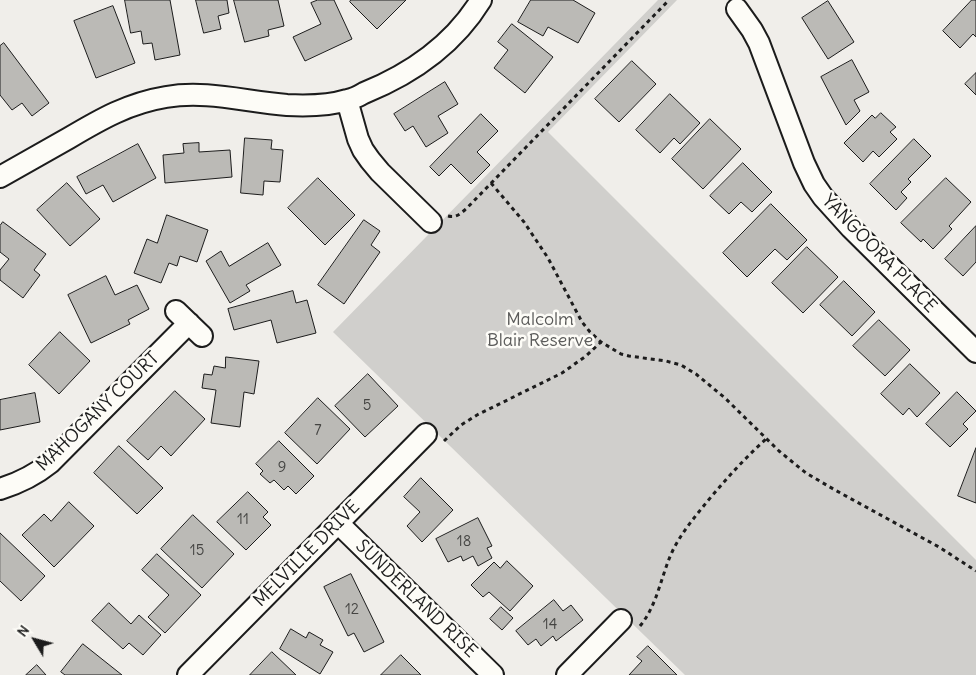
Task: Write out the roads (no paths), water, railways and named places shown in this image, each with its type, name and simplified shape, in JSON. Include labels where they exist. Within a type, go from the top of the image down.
[{"type":"street","points":[[0,177],[107,116],[145,101],[185,94],[302,105],[326,104],[347,100],[376,89],[421,63],[442,47],[458,30],[473,13],[480,0]]},
{"type":"street","name":"YANGOORA PLACE","points":[[737,9],[759,44],[804,163],[814,184],[823,197],[851,228],[976,352]]},
{"type":"street","points":[[347,100],[358,139],[370,160],[380,172],[438,218]]},
{"type":"street","name":"MAHOGANY COURT","points":[[0,489],[28,479],[50,463],[189,323]]},
{"type":"street","name":"MELVILLE DRIVE","points":[[188,675],[338,523],[434,438]]},
{"type":"street","name":"SUNDERLAND RISE","points":[[338,523],[493,675]]},
{"type":"street","points":[[567,675],[628,625]]},
{"type":"park label","name":"Malcolm Blair Reserve","points":[[540,330]]}]
